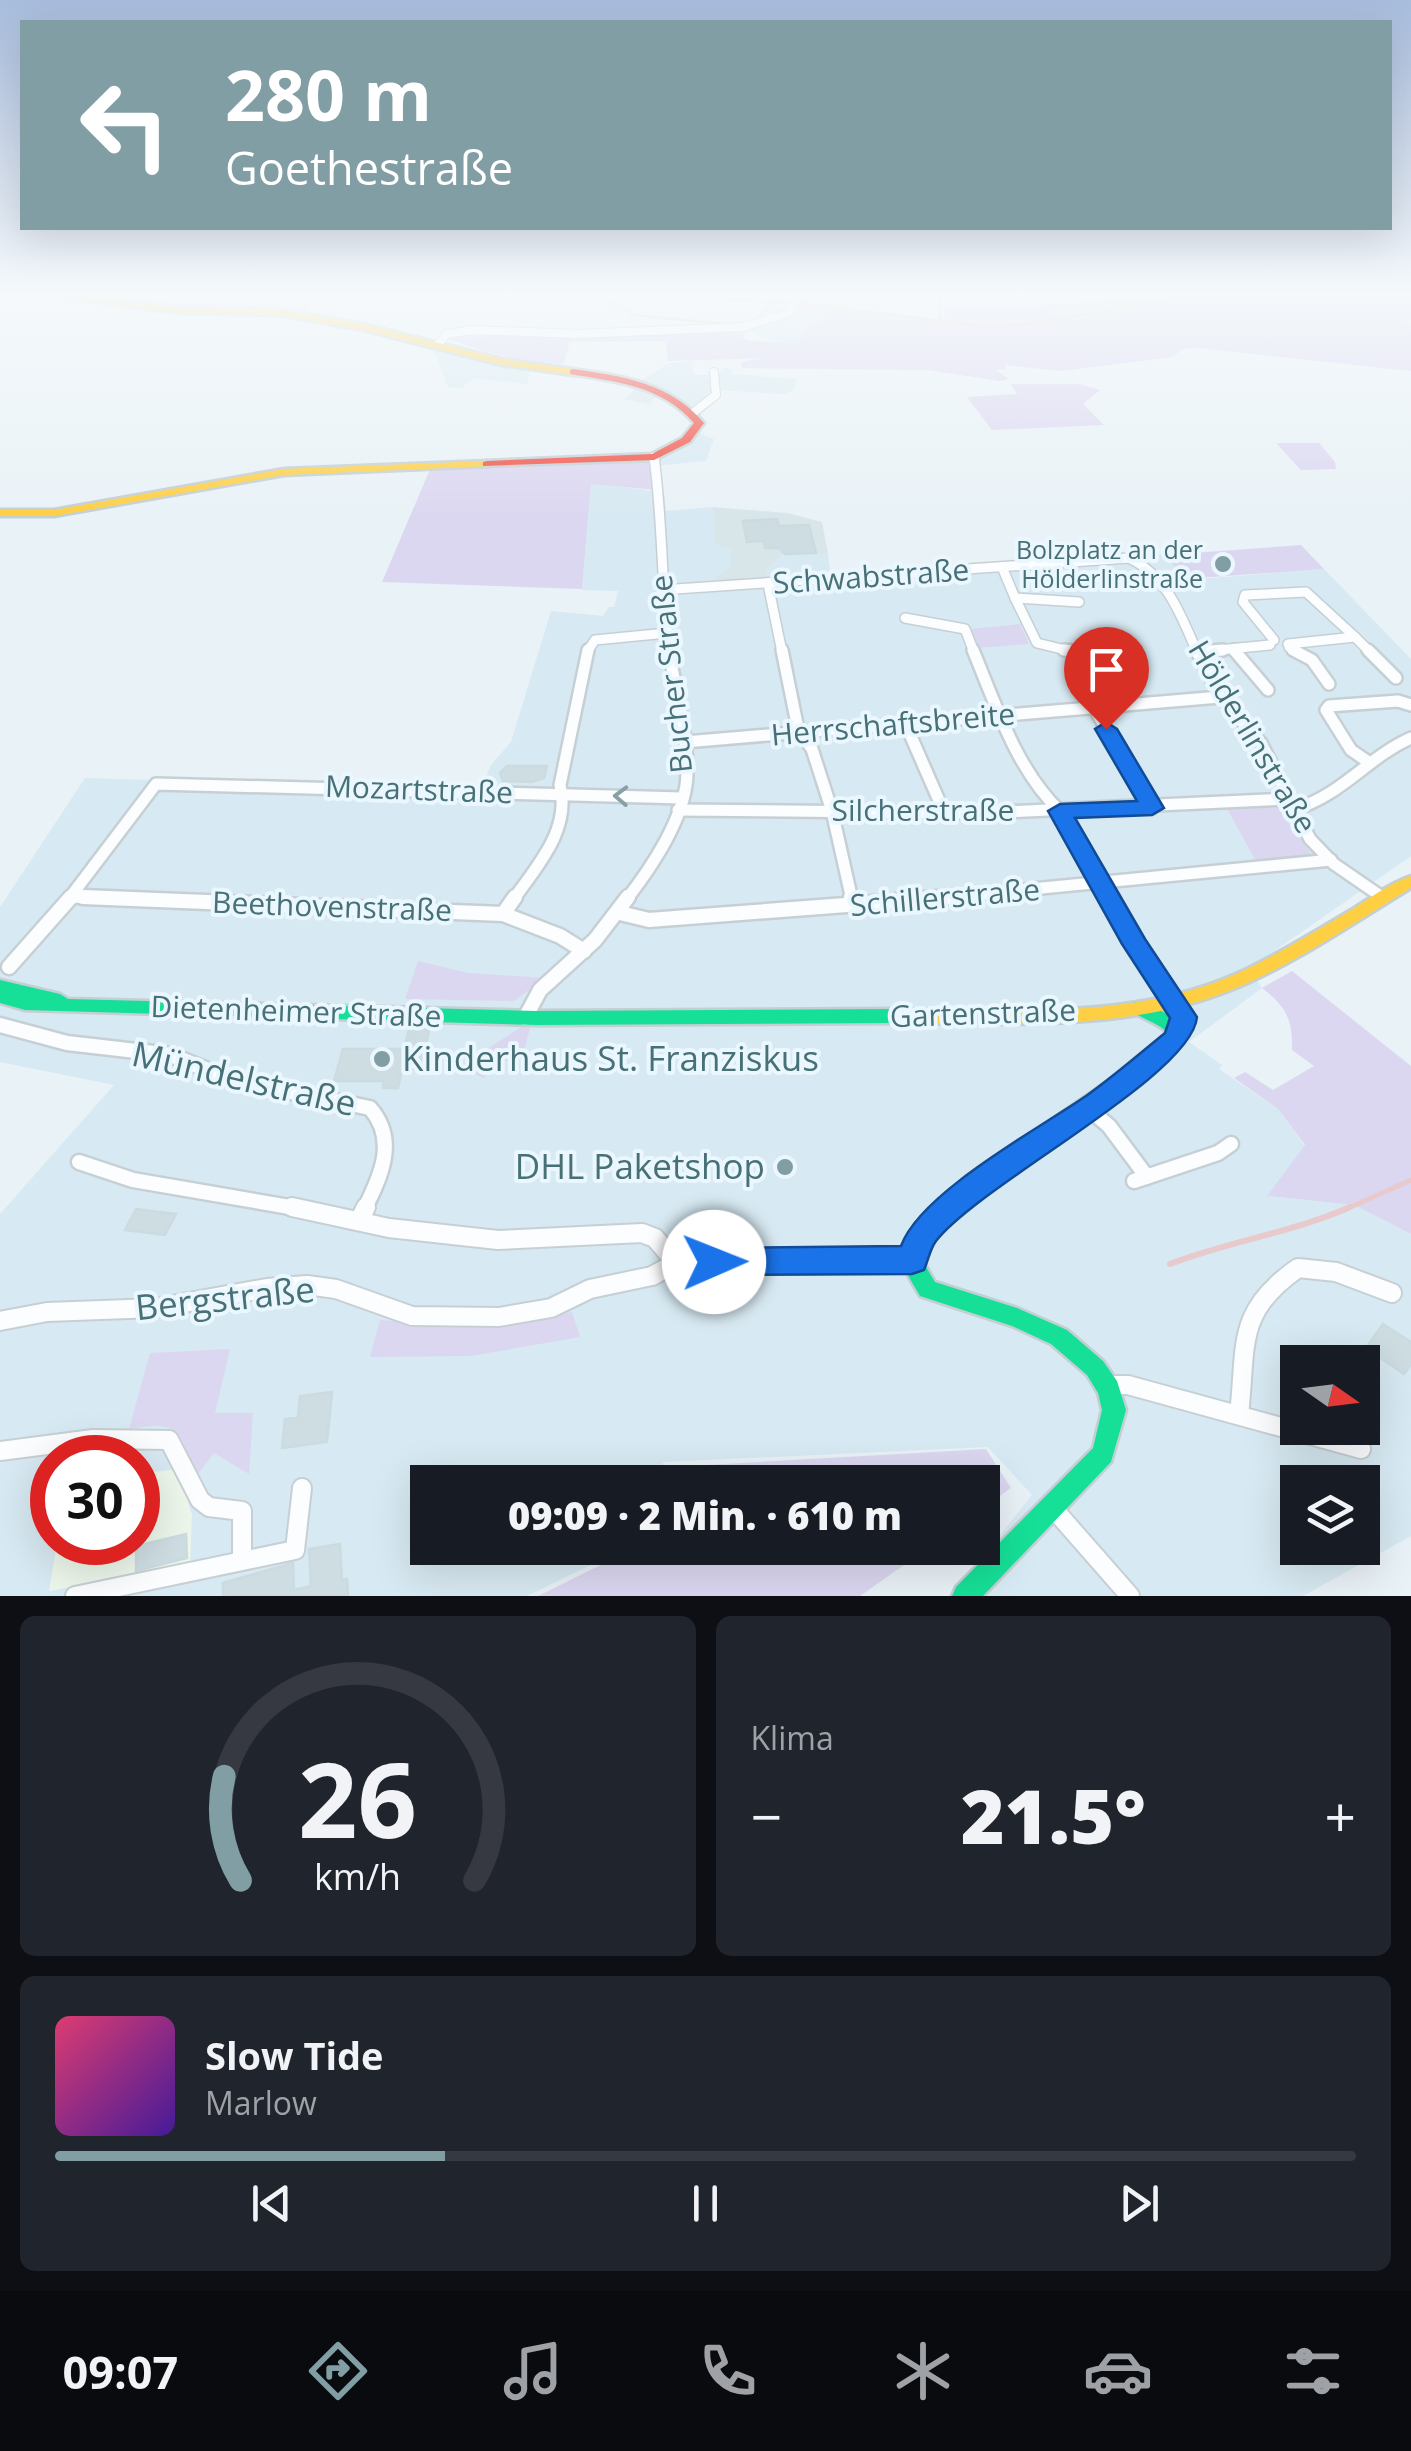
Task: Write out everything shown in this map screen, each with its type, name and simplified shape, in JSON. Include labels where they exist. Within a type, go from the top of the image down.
[{"type":"street","points":[[0,513],[68,511],[284,472],[654,457],[694,432],[699,420],[694,412],[656,391],[561,368]]},
{"type":"street","points":[[694,412],[716,395],[714,372]]},
{"type":"street","name":"Bucher Straße","points":[[525,1018],[540,990],[620,913],[650,870],[680,804],[688,776],[661,590],[659,492],[654,457]]},
{"type":"street","name":"Schwabstraße","points":[[661,590],[1129,558],[1140,561]]},
{"type":"street","name":"Hölderlinstraße","points":[[1140,561],[1152,570],[1220,696],[1259,740],[1318,848],[1382,897]]},
{"type":"street","points":[[1002,568],[1037,642],[1082,654],[1103,654]]},
{"type":"street","points":[[768,584],[798,728],[804,734],[832,811],[854,906]]},
{"type":"street","points":[[1355,637],[1288,645],[1280,650],[1243,602],[1246,595],[1306,592],[1355,637],[1396,678]]},
{"type":"street","points":[[1015,598],[1079,602]]},
{"type":"street","points":[[905,618],[965,629],[1002,716],[1052,806],[1060,811],[1184,1022],[1089,1109],[1018,1154],[921,1236],[912,1260],[915,1276],[928,1289],[1056,1332],[1108,1384],[1117,1406],[1112,1436],[1104,1454],[965,1596]]},
{"type":"street","points":[[504,914],[550,848],[565,806],[561,794],[589,644],[667,633]]},
{"type":"street","points":[[1198,652],[1272,643]]},
{"type":"street","points":[[1288,645],[1312,660],[1329,684]]},
{"type":"street","points":[[1234,648],[1268,690]]},
{"type":"street","name":"Herrschaftsbreite","points":[[685,742],[1220,696]]},
{"type":"street","points":[[1370,763],[1351,750],[1327,715],[1328,706],[1398,701],[1411,705]]},
{"type":"street","points":[[1094,708],[1152,808]]},
{"type":"street","points":[[906,725],[944,812]]},
{"type":"street","name":"Silcherstraße","points":[[680,804],[944,812],[1322,803],[1352,784],[1395,743],[1411,738]]},
{"type":"street","name":"Mozartstraße","points":[[71,897],[156,784],[561,794],[680,804]]},
{"type":"street","name":"Schillerstraße","points":[[620,913],[648,920],[854,906],[1331,860]]},
{"type":"street","name":"Gartenstraße","points":[[525,1018],[946,1016],[1134,1008],[1223,988],[1411,881]]},
{"type":"street","points":[[8,967],[71,897]]},
{"type":"street","name":"Beethovenstraße","points":[[71,897],[504,914],[560,936],[584,951]]},
{"type":"street","name":"Dietenheimer Straße","points":[[0,986],[45,994],[68,1003]]},
{"type":"street","name":"Dietenheimer Straße","points":[[0,997],[25,1004],[525,1018]]},
{"type":"street","points":[[1134,1008],[1162,1017],[1175,1034]]},
{"type":"street","name":"Mündelstraße","points":[[0,1025],[67,1043],[171,1055],[232,1080],[370,1108],[382,1118],[388,1140],[378,1179],[360,1219]]},
{"type":"street","points":[[1089,1109],[1109,1126],[1141,1179],[1218,1153],[1231,1144]]},
{"type":"street","points":[[79,1162],[133,1180],[360,1219],[389,1228],[498,1240],[642,1233],[655,1238],[676,1263],[912,1260]]},
{"type":"street","name":"Bergstraße","points":[[0,1322],[48,1312],[156,1308],[307,1284],[412,1316],[499,1318],[551,1308],[590,1289],[652,1276],[676,1263]]},
{"type":"street","points":[[1239,1415],[1250,1315],[1268,1288],[1298,1268],[1336,1272],[1392,1294]]},
{"type":"street","points":[[1108,1384],[1128,1386],[1361,1449]]},
{"type":"street","points":[[0,1452],[93,1439],[169,1440],[200,1500],[209,1507],[242,1511],[242,1560]]},
{"type":"street","points":[[75,1596],[295,1550],[302,1488]]},
{"type":"street","points":[[1052,1507],[1130,1596]]},
{"type":"shaded area","points":[[441,368],[581,368],[639,382],[660,368],[693,368],[695,375],[718,375],[729,368],[733,369],[731,374],[796,379],[794,390],[784,394],[718,390],[716,400],[701,415],[699,433],[714,439],[706,461],[654,466],[653,459],[685,437],[696,422],[689,411],[659,394],[649,404],[623,399],[638,387],[530,369],[527,384],[474,378],[461,388],[448,387]]},
{"type":"shaded area","points":[[787,368],[1006,368],[996,370],[1009,379],[999,381],[929,370]]},
{"type":"shaded area","points":[[1011,384],[1080,384],[1100,390],[1083,404],[1104,425],[992,430],[967,397],[1017,394]]},
{"type":"shaded area","points":[[1276,443],[1319,443],[1336,469],[1301,470]]},
{"type":"shaded area","points":[[650,458],[657,490],[591,484],[582,589],[382,582],[431,467]]},
{"type":"shaded area","points":[[591,483],[664,492],[666,511],[713,507],[715,544],[731,548],[731,567],[766,582],[766,570],[781,554],[828,553],[831,577],[1165,554],[1187,580],[1324,569],[1411,659],[1411,856],[1250,968],[1262,988],[1189,1042],[1222,1065],[1219,1069],[1278,1109],[1305,1146],[1268,1196],[1354,1205],[1411,1234],[1411,1536],[1380,1553],[1380,1465],[1280,1465],[1280,1565],[1359,1565],[1303,1596],[951,1596],[976,1565],[1000,1565],[1000,1535],[1032,1495],[988,1447],[663,1465],[410,1465],[410,1565],[591,1565],[527,1596],[0,1596],[0,1214],[114,1085],[0,1062],[0,907],[85,778],[480,790],[491,765],[511,742],[551,611],[603,616],[609,607],[614,607],[618,591],[582,590]]},
{"type":"shaded area","points":[[713,507],[787,513],[822,522],[828,553],[782,554],[766,570],[767,582],[723,584],[715,578],[731,567],[731,549],[715,544]]},
{"type":"shaded area","name":"Bolzplatz an der Hölderlinstraße","points":[[1301,545],[1324,569],[1185,579],[1165,555]]},
{"type":"shaded area","points":[[1020,624],[1029,644],[978,648],[971,629]]},
{"type":"shaded area","points":[[1225,805],[1284,806],[1291,818],[1288,822],[1312,855],[1257,863]]},
{"type":"shaded area","points":[[418,961],[468,973],[545,978],[514,1001],[405,999]]},
{"type":"shaded area","points":[[1292,971],[1411,1066],[1411,1234],[1354,1205],[1267,1196],[1305,1145],[1278,1109],[1234,1078],[1245,1072],[1273,1090],[1314,1066],[1292,1050],[1286,1014],[1262,988]]},
{"type":"shaded area","points":[[521,1027],[530,1028],[525,1047],[483,1078],[461,1066]]},
{"type":"shaded area","points":[[572,1312],[580,1337],[471,1356],[370,1357],[380,1320],[476,1324]]},
{"type":"shaded area","points":[[230,1349],[215,1413],[253,1413],[249,1474],[214,1453],[198,1474],[175,1432],[159,1426],[129,1429],[150,1353]]},
{"type":"shaded area","points":[[986,1449],[996,1465],[705,1465]]},
{"type":"shaded area","points":[[178,1469],[192,1515],[190,1567],[49,1591],[53,1565],[160,1565],[160,1471]]},
{"type":"shaded area","points":[[1000,1471],[1011,1488],[1000,1496]]},
{"type":"shaded area","points":[[601,1565],[904,1565],[860,1596],[538,1596]]},
{"type":"building","points":[[777,519],[779,526],[809,525],[816,553],[785,554],[779,548],[765,548],[764,541],[747,542],[743,521]]},
{"type":"building","points":[[507,766],[547,766],[544,778],[532,782],[503,781],[500,773]]},
{"type":"building","name":"Kinderhaus St. Franziskus","points":[[410,1026],[430,1026],[421,1069],[402,1069],[398,1088],[383,1088],[384,1081],[334,1081],[343,1049],[404,1049]]},
{"type":"building","points":[[136,1209],[176,1214],[165,1235],[125,1230]]},
{"type":"building","points":[[1383,1324],[1411,1342],[1411,1364],[1404,1374],[1380,1358],[1380,1345],[1368,1345]]},
{"type":"building","points":[[332,1392],[327,1442],[282,1448],[285,1419],[298,1418],[300,1396]]},
{"type":"building","points":[[186,1534],[187,1558],[160,1565],[160,1540]]},
{"type":"building","points":[[340,1544],[342,1580],[347,1579],[348,1596],[223,1596],[223,1583],[293,1563],[294,1590],[311,1586],[309,1549]]},
{"type":"building","points":[[136,1565],[160,1565],[136,1571]]},
{"type":"waterway","points":[[1344,1210],[1411,1180]]},
{"type":"waterway","points":[[1170,1264],[1350,1207]]},
{"type":"traffic: fast","points":[[0,986],[60,1000]]},
{"type":"traffic: fast","points":[[0,997],[25,1004],[537,1018],[898,1016]]},
{"type":"traffic: fast","points":[[965,1596],[1103,1454],[1114,1410],[1109,1389],[1095,1368],[1059,1337],[1017,1318],[928,1289],[914,1267],[915,1248],[930,1225],[1001,1167],[1157,1058],[1184,1023],[1176,1002]]},
{"type":"traffic: fast","points":[[1138,1008],[1162,1017],[1175,1029]]},
{"type":"traffic: slow","points":[[548,368],[573,372]]},
{"type":"traffic: slow","points":[[0,513],[54,513],[284,472],[487,464]]},
{"type":"traffic: slow","points":[[898,1016],[1065,1014],[1190,998],[1272,963],[1411,881]]},
{"type":"traffic: jam","points":[[487,464],[654,457],[686,440],[699,423],[674,399],[659,391],[625,380],[573,372]]},
{"type":"place","name":"Bolzplatz an der Hölderlinstraße","points":[[1223,564]]},
{"type":"place","name":"Kinderhaus St. Franziskus","points":[[382,1059]]},
{"type":"place","name":"DHL Paketshop","points":[[785,1167]]},
{"type":"route","points":[[714,1262],[912,1260],[921,1236],[952,1207],[1018,1154],[1098,1103],[1174,1040],[1184,1017],[1135,944],[1060,811],[1152,808],[1106,729]]}]
